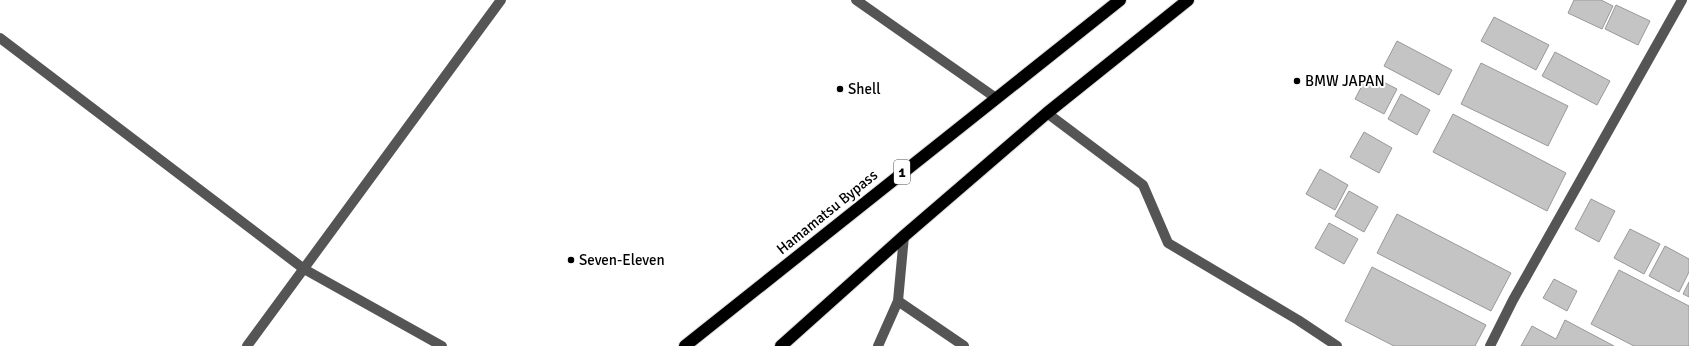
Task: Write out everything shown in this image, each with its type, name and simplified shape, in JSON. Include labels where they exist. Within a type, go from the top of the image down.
[{"type":"highway","name":"Hamamatsu Bypass","points":[[685,346],[1120,0]]},
{"type":"highway","points":[[781,346],[904,236],[1047,112],[1188,0]]},
{"type":"street","points":[[246,346],[501,0]]},
{"type":"street","points":[[856,0],[996,98]]},
{"type":"street","points":[[1490,346],[1513,300],[1682,0]]},
{"type":"street","points":[[0,38],[304,269],[442,346]]},
{"type":"street","points":[[1047,112],[1143,185],[1168,243],[1298,320],[1337,346]]},
{"type":"street","points":[[878,346],[898,301],[904,236]]},
{"type":"street","points":[[898,301],[964,346]]},
{"type":"building","points":[[1574,0],[1601,0],[1613,6],[1602,29],[1568,13]]},
{"type":"building","points":[[1616,5],[1650,21],[1638,45],[1605,29]]},
{"type":"building","points":[[1494,17],[1549,45],[1536,70],[1481,41]]},
{"type":"building","points":[[1397,41],[1452,70],[1439,95],[1384,66]]},
{"type":"building","points":[[1555,52],[1610,81],[1597,105],[1542,76]]},
{"type":"building","points":[[1481,63],[1568,106],[1548,146],[1461,104]]},
{"type":"building","points":[[1368,74],[1397,89],[1384,114],[1355,99]]},
{"type":"building","points":[[1401,94],[1430,110],[1417,135],[1388,119]]},
{"type":"building","points":[[1453,114],[1566,173],[1547,211],[1433,152]]},
{"type":"building","points":[[1364,132],[1392,148],[1379,173],[1350,157]]},
{"type":"building","points":[[1320,169],[1348,185],[1335,210],[1306,194]]},
{"type":"building","points":[[1349,191],[1378,207],[1364,232],[1335,216]]},
{"type":"building","points":[[1591,199],[1615,211],[1599,242],[1575,229]]},
{"type":"building","points":[[1397,214],[1511,273],[1491,311],[1377,253]]},
{"type":"building","points":[[1329,223],[1358,239],[1344,264],[1315,248]]},
{"type":"building","points":[[1630,229],[1660,244],[1644,274],[1614,258]]},
{"type":"building","points":[[1665,246],[1689,259],[1689,272],[1679,292],[1649,276]]},
{"type":"building","points":[[1372,267],[1486,325],[1475,346],[1394,346],[1345,321]]},
{"type":"building","points":[[1619,270],[1689,306],[1689,346],[1634,346],[1591,324]]},
{"type":"building","points":[[1554,279],[1577,291],[1567,311],[1543,298]]},
{"type":"building","points":[[1689,282],[1689,297],[1683,294]]},
{"type":"building","points":[[1565,320],[1614,346],[1521,346],[1532,326],[1556,339]]},
{"type":"place","name":"BMW JAPAN","points":[[1297,81]]},
{"type":"place","name":"Shell","points":[[840,89]]},
{"type":"place","name":"Seven-Eleven","points":[[571,260]]}]
